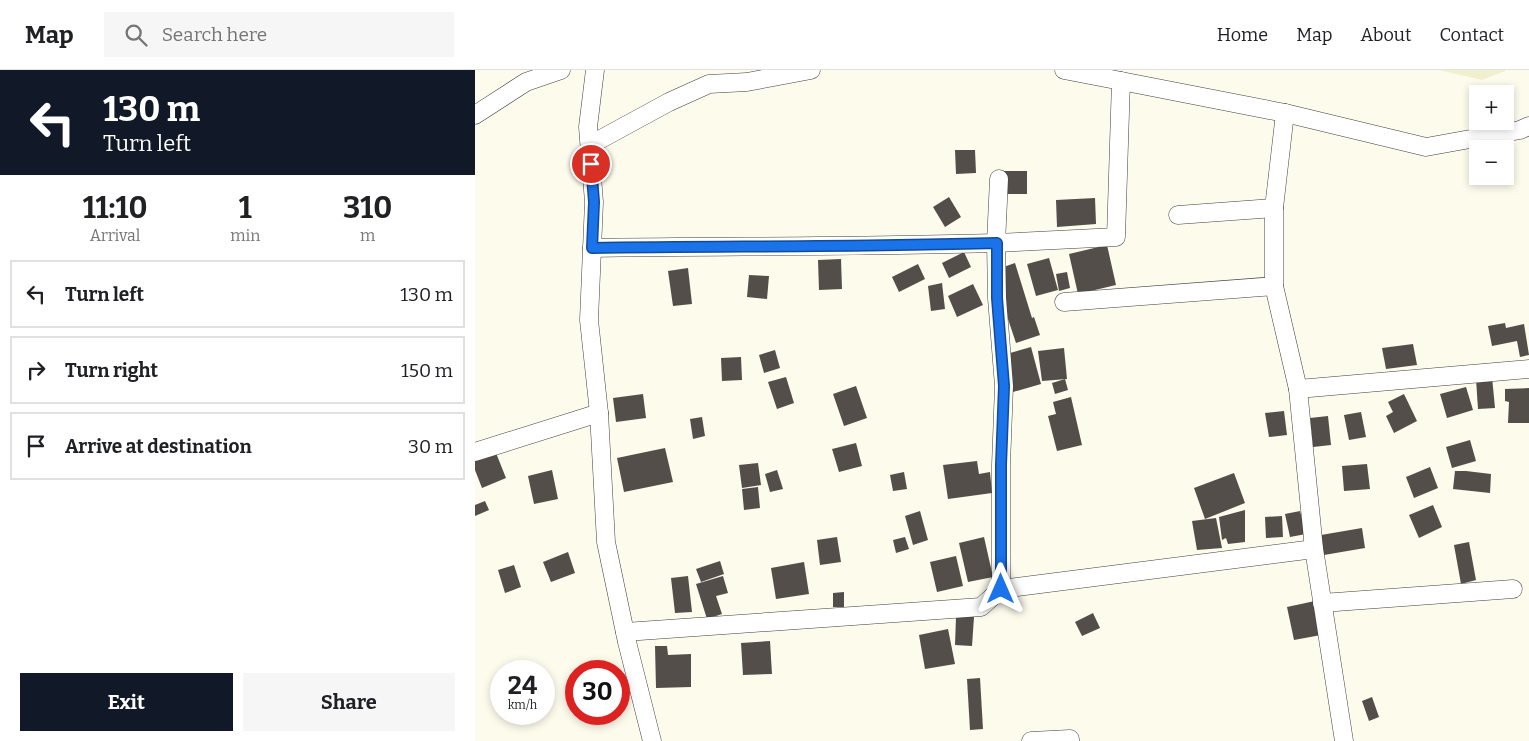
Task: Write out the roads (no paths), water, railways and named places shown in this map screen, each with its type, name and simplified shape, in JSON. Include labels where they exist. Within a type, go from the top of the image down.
[{"type":"street","points":[[475,115],[526,82],[561,70]]},
{"type":"street","points":[[595,70],[588,127],[594,202],[589,320],[599,413],[606,542],[625,632],[652,741]]},
{"type":"street","points":[[589,145],[669,102],[709,84],[747,82],[811,70]]},
{"type":"street","points":[[1064,70],[1285,113],[1426,148],[1520,130],[1529,126]]},
{"type":"street","points":[[592,248],[792,245],[897,246],[1116,237],[1121,81]]},
{"type":"street","points":[[1285,113],[1274,208],[1274,286],[1298,390],[1314,549],[1344,741]]},
{"type":"street","points":[[999,179],[997,298],[1004,386],[1001,465],[1001,589]]},
{"type":"street","points":[[1178,215],[1274,208]]},
{"type":"street","points":[[1064,302],[1274,286]]},
{"type":"street","points":[[1298,390],[1529,369]]},
{"type":"street","points":[[475,452],[599,413]]},
{"type":"street","points":[[625,632],[981,607],[1001,589],[1314,549]]},
{"type":"street","points":[[1322,603],[1513,589]]},
{"type":"street","points":[[1031,741],[1070,739],[1070,741]]}]
